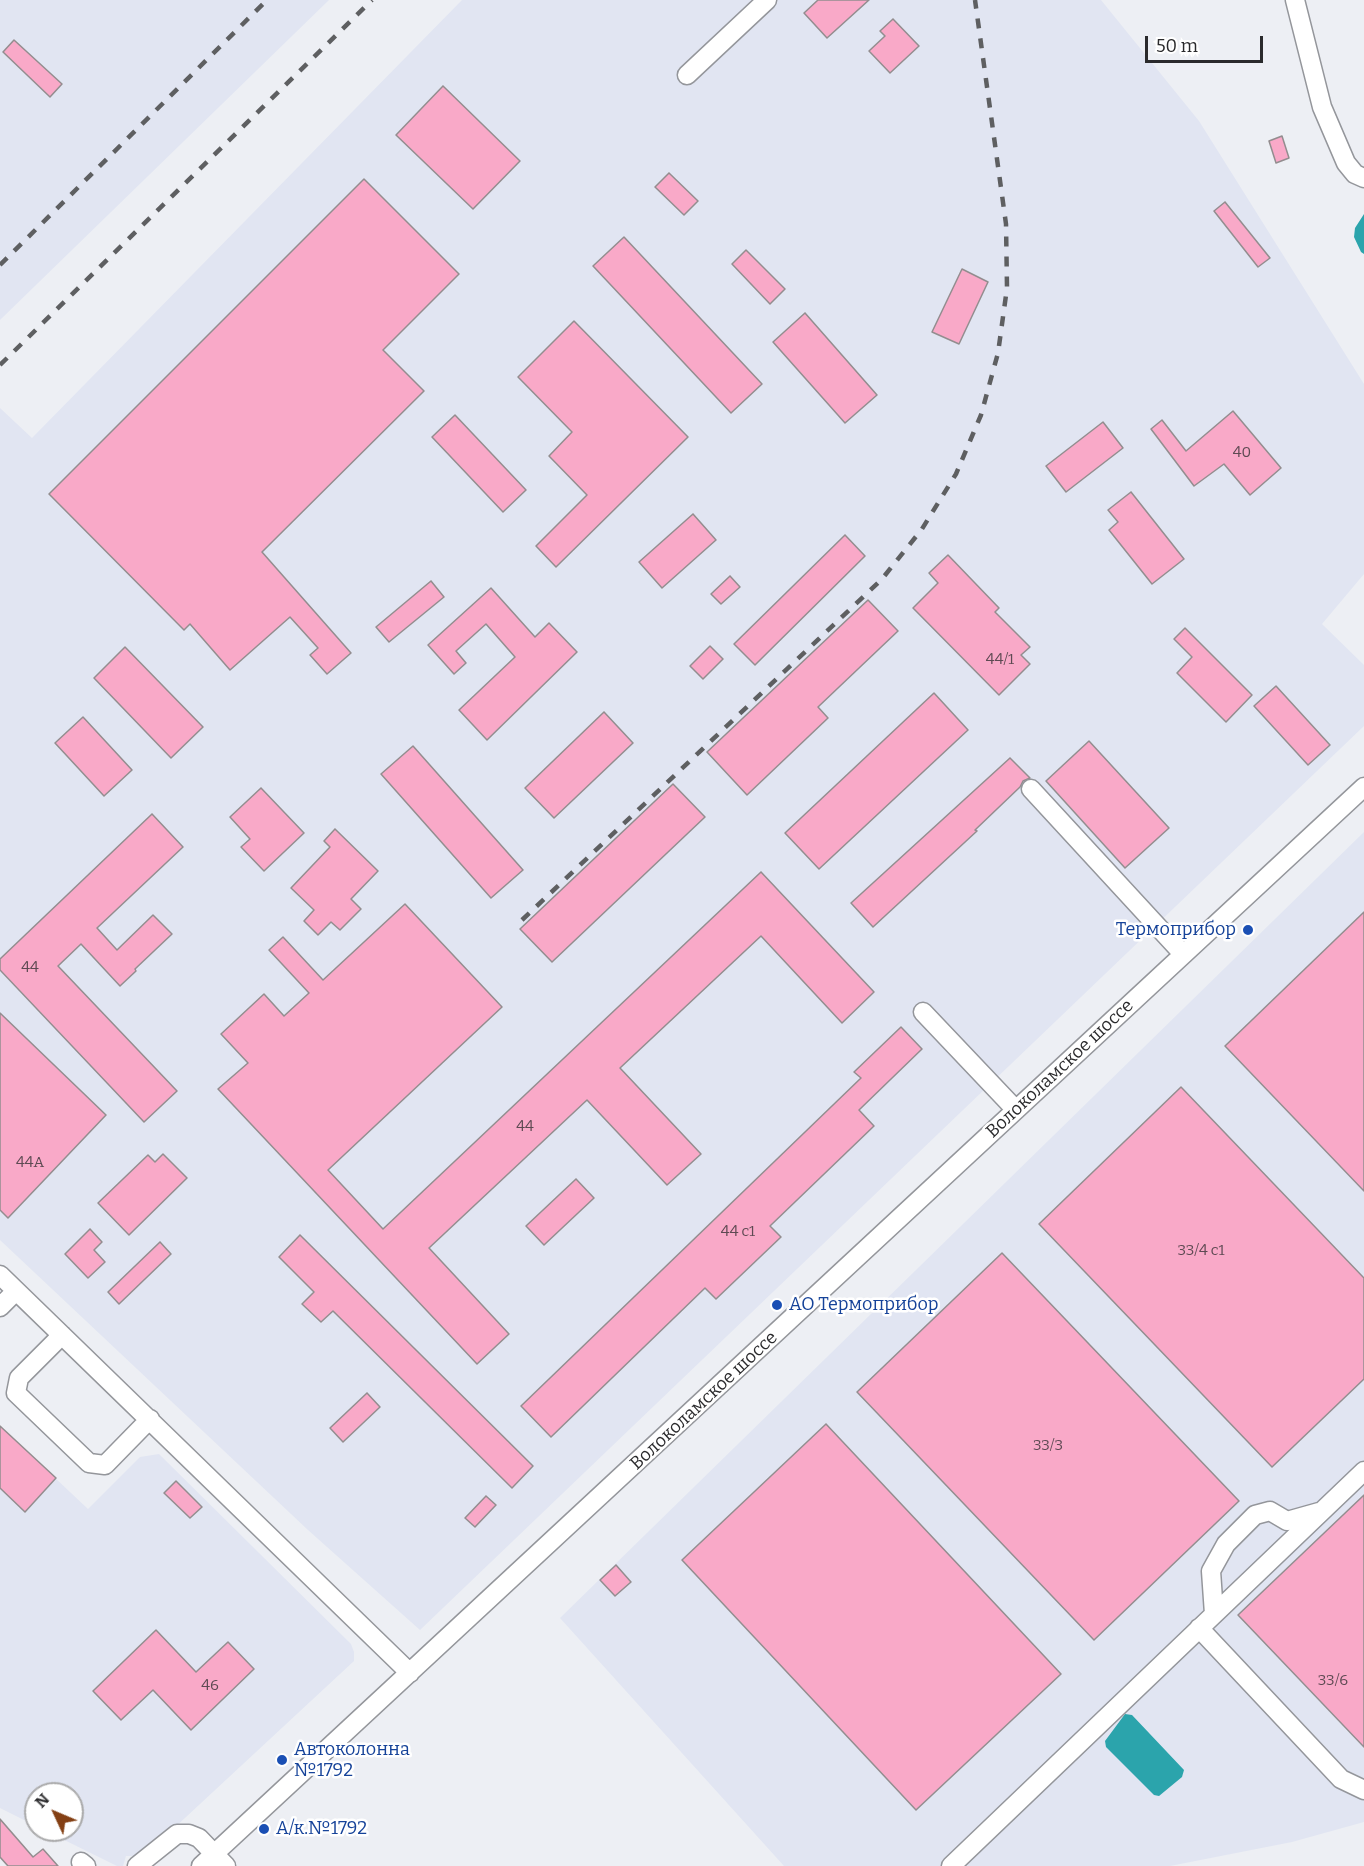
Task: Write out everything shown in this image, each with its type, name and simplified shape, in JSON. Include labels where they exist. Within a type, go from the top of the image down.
[{"type":"street","points":[[687,75],[767,0]]},
{"type":"street","points":[[1295,0],[1322,107],[1346,162],[1354,174],[1364,178]]},
{"type":"street","name":"Волоколамское шоссе","points":[[214,1862],[410,1673],[1364,787]]},
{"type":"street","points":[[1031,789],[1183,954]]},
{"type":"street","points":[[923,1012],[1016,1110]]},
{"type":"street","points":[[0,1275],[410,1673]]},
{"type":"street","points":[[0,1307],[16,1291]]},
{"type":"street","points":[[62,1335],[20,1378],[16,1393],[88,1463],[105,1465],[150,1419]]},
{"type":"street","points":[[951,1866],[1364,1471]]},
{"type":"street","points":[[1214,1614],[1211,1571],[1226,1545],[1255,1515],[1270,1511],[1287,1521],[1321,1512]]},
{"type":"street","points":[[1199,1628],[1341,1779],[1364,1790]]},
{"type":"street","points":[[137,1866],[177,1834],[189,1834],[199,1838],[214,1862]]},
{"type":"shaded area","points":[[0,0],[329,0],[0,320]]},
{"type":"shaded area","points":[[462,0],[1101,0],[1199,121],[1364,384],[1364,574],[1322,624],[1364,665],[1364,726],[420,1630],[308,1530],[0,1240],[0,408],[32,438]]},
{"type":"shaded area","points":[[1364,832],[1364,1822],[1292,1842],[1170,1866],[784,1866],[560,1618]]},
{"type":"shaded area","name":"Автоколонна №1792","points":[[0,1426],[88,1509],[140,1457],[159,1454],[351,1644],[354,1661],[144,1856],[126,1856],[123,1866],[117,1866],[68,1842],[84,1842],[84,1782],[24,1782],[24,1820],[0,1808]]},
{"type":"water","points":[[1364,214],[1364,254],[1354,237],[1355,228]]},
{"type":"water","points":[[1125,1714],[1132,1715],[1184,1770],[1182,1777],[1159,1796],[1154,1795],[1106,1747],[1105,1741]]},
{"type":"building","points":[[818,0],[869,0],[827,38],[804,13]]},
{"type":"building","points":[[893,19],[919,46],[890,73],[869,51],[885,36],[880,31]]},
{"type":"building","points":[[14,40],[62,84],[50,97],[3,52]]},
{"type":"building","points":[[443,86],[520,161],[473,209],[396,135]]},
{"type":"building","points":[[1282,136],[1289,158],[1276,163],[1269,141]]},
{"type":"building","points":[[669,173],[698,201],[684,215],[655,187]]},
{"type":"building","points":[[364,179],[459,274],[383,350],[424,391],[262,552],[351,653],[327,674],[310,655],[318,648],[290,617],[230,670],[190,624],[184,630],[49,494]]},
{"type":"building","points":[[1225,202],[1270,258],[1258,267],[1214,211]]},
{"type":"building","points":[[624,237],[762,384],[731,413],[593,266]]},
{"type":"building","points":[[746,250],[785,289],[770,304],[732,264]]},
{"type":"building","points":[[962,269],[988,282],[959,344],[932,332]]},
{"type":"building","points":[[805,313],[877,395],[845,423],[773,342]]},
{"type":"building","points":[[574,321],[688,437],[556,567],[536,546],[587,495],[549,456],[572,432],[518,377]]},
{"type":"building","points":[[1233,411],[1281,468],[1250,495],[1224,464],[1194,486],[1151,429],[1162,420],[1186,451]]},
{"type":"building","points":[[455,415],[526,490],[503,512],[432,437]]},
{"type":"building","points":[[1103,422],[1123,448],[1066,492],[1046,466]]},
{"type":"building","points":[[1131,492],[1184,559],[1152,584],[1109,530],[1118,522],[1108,510]]},
{"type":"building","points":[[693,514],[716,540],[662,588],[639,562]]},
{"type":"building","points":[[845,535],[865,556],[755,665],[734,644]]},
{"type":"building","points":[[948,555],[999,608],[995,612],[1030,647],[1021,655],[1030,664],[999,695],[913,608],[938,583],[929,573]]},
{"type":"building","points":[[730,576],[740,587],[721,604],[711,594]]},
{"type":"building","points":[[431,581],[444,597],[389,642],[376,627]]},
{"type":"building","points":[[491,588],[535,637],[549,623],[577,652],[487,740],[459,710],[515,657],[486,624],[456,651],[466,663],[454,674],[428,645]]},
{"type":"building","points":[[868,600],[898,631],[818,707],[828,718],[747,795],[707,752]]},
{"type":"building","points":[[1185,628],[1252,695],[1226,722],[1177,673],[1192,657],[1174,639]]},
{"type":"building","points":[[710,646],[723,659],[703,679],[690,666]]},
{"type":"building","points":[[125,647],[203,727],[171,758],[94,678]]},
{"type":"building","points":[[1276,686],[1330,745],[1308,765],[1254,706]]},
{"type":"building","points":[[934,693],[968,730],[819,869],[785,833]]},
{"type":"building","points":[[604,712],[633,743],[554,818],[525,788]]},
{"type":"building","points":[[83,717],[132,770],[104,796],[55,743]]},
{"type":"building","points":[[1089,741],[1169,828],[1125,868],[1046,781]]},
{"type":"building","points":[[413,746],[523,870],[491,898],[381,774]]},
{"type":"building","points":[[1010,758],[1030,778],[1023,781],[1020,787],[975,830],[977,831],[873,927],[851,903]]},
{"type":"building","points":[[673,784],[705,817],[552,962],[520,929]]},
{"type":"building","points":[[261,788],[304,833],[264,871],[241,847],[250,839],[230,817]]},
{"type":"building","points":[[152,814],[183,847],[97,928],[117,950],[153,915],[172,934],[120,986],[81,944],[58,966],[177,1091],[144,1122],[0,970],[0,959]]},
{"type":"building","points":[[335,829],[378,871],[351,899],[361,909],[340,930],[331,922],[318,935],[304,921],[314,910],[291,888],[330,847],[324,841]]},
{"type":"building","points":[[761,872],[874,992],[842,1023],[761,936],[620,1068],[701,1154],[667,1185],[587,1100],[429,1248],[509,1334],[477,1364],[218,1089],[248,1063],[221,1034],[264,994],[284,1016],[309,993],[269,950],[283,937],[323,980],[405,904],[502,1007],[328,1170],[383,1229]]},
{"type":"building","points":[[1364,912],[1364,1191],[1225,1046]]},
{"type":"building","points":[[0,1013],[106,1115],[8,1218],[0,1210]]},
{"type":"building","points":[[901,1027],[922,1049],[859,1110],[874,1126],[770,1226],[781,1237],[716,1299],[705,1288],[551,1437],[521,1406],[861,1078],[854,1072]]},
{"type":"building","points":[[1181,1087],[1364,1278],[1364,1379],[1272,1467],[1039,1224]]},
{"type":"building","points":[[163,1154],[187,1178],[129,1235],[98,1203],[148,1155],[155,1162]]},
{"type":"building","points":[[576,1179],[594,1198],[544,1245],[526,1226]]},
{"type":"building","points":[[90,1229],[102,1242],[94,1250],[105,1262],[88,1278],[65,1254]]},
{"type":"building","points":[[300,1235],[533,1466],[512,1488],[333,1311],[321,1322],[302,1304],[314,1292],[279,1257]]},
{"type":"building","points":[[160,1242],[171,1254],[119,1304],[108,1292]]},
{"type":"building","points":[[1002,1253],[1239,1501],[1094,1640],[857,1392]]},
{"type":"building","points":[[367,1393],[380,1407],[343,1442],[330,1428]]},
{"type":"building","points":[[826,1424],[1061,1674],[916,1810],[682,1560]]},
{"type":"building","points":[[0,1426],[56,1478],[25,1512],[0,1488]]},
{"type":"building","points":[[176,1481],[202,1507],[190,1518],[164,1493]]},
{"type":"building","points":[[1364,1495],[1364,1747],[1238,1615]]},
{"type":"building","points":[[486,1496],[496,1505],[475,1527],[465,1518]]},
{"type":"building","points":[[616,1565],[631,1582],[615,1596],[600,1580]]},
{"type":"building","points":[[156,1630],[196,1672],[228,1642],[254,1669],[191,1730],[153,1690],[121,1720],[93,1691]]},
{"type":"building","points":[[0,1819],[33,1857],[43,1849],[58,1866],[8,1866],[0,1857]]},
{"type":"railway","points":[[0,265],[267,0]]},
{"type":"railway","points":[[0,365],[372,0]]},
{"type":"railway","points":[[522,920],[882,579],[922,529],[956,474],[981,415],[998,353],[1007,288],[1006,224],[975,0]]},
{"type":"place","name":"Термоприбор","points":[[1248,930]]},
{"type":"place","name":"АО Термоприбор","points":[[777,1305]]},
{"type":"place","name":"Автоколонна №1792","points":[[282,1760]]},
{"type":"place","name":"А/к.№1792","points":[[264,1829]]}]
